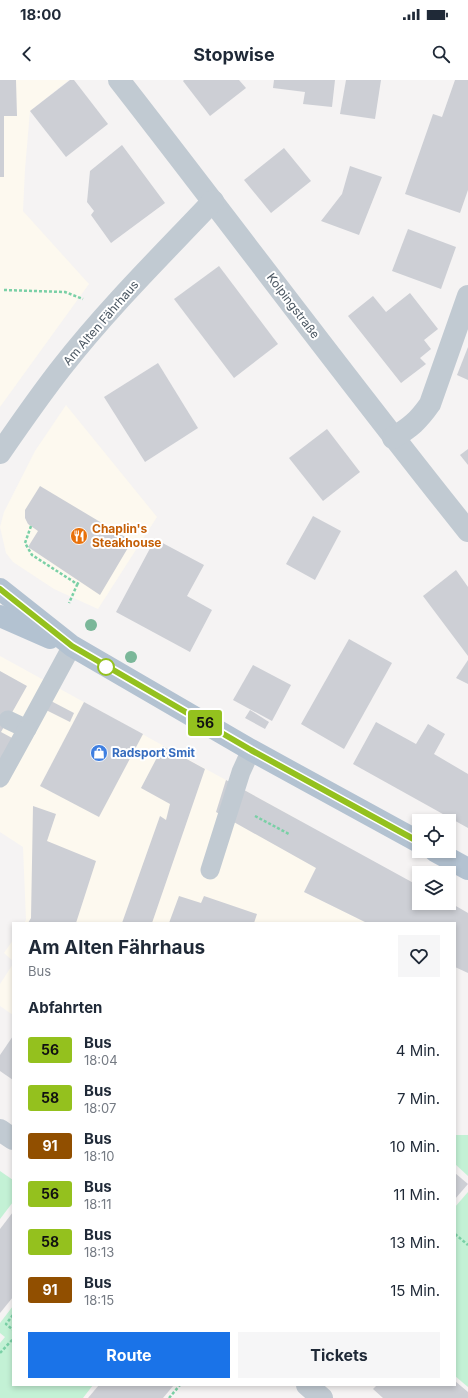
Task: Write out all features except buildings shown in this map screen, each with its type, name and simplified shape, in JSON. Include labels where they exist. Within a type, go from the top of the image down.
[{"type":"main road","points":[[0,589],[72,646],[251,750],[412,838]]},
{"type":"main road","points":[[0,616],[72,646]]},
{"type":"main road","points":[[447,858],[468,870]]},
{"type":"street","name":"Kolpingstraße","points":[[118,80],[213,201],[393,438],[468,531]]},
{"type":"street","name":"Am Alten Fährhaus","points":[[0,453],[35,402],[110,310],[213,201]]},
{"type":"street","points":[[393,438],[411,427],[421,417],[430,404],[468,296]]},
{"type":"street","points":[[0,1130],[12,1139]]},
{"type":"street","points":[[308,1386],[322,1398]]},
{"type":"lane","points":[[0,778],[72,646]]},
{"type":"lane","points":[[8,720],[27,729]]},
{"type":"lane","points":[[210,870],[241,772],[251,750]]},
{"type":"path","points":[[4,290],[65,292],[110,310]]},
{"type":"path","points":[[31,526],[25,543],[29,552],[74,582],[77,586]]},
{"type":"path","points":[[69,603],[79,581]]},
{"type":"path","points":[[254,816],[288,834]]},
{"type":"path","points":[[456,1235],[468,1245]]},
{"type":"path","points":[[12,1316],[6,1324],[12,1329]]},
{"type":"path","points":[[0,1353],[12,1340]]},
{"type":"path","points":[[169,1398],[179,1386]]},
{"type":"shaded area","points":[[0,80],[69,80],[30,111],[23,211],[89,284],[0,407]]},
{"type":"shaded area","points":[[66,405],[157,517],[98,609],[54,589],[13,562],[6,553],[0,527],[4,512],[35,451]]},
{"type":"shaded area","points":[[0,656],[295,818],[316,868],[304,892],[365,922],[25,922],[26,920],[23,847],[0,832]]},
{"type":"shaded area","points":[[12,941],[12,960],[4,953]]},
{"type":"shaded area","points":[[12,966],[12,1014],[0,1006],[0,984]]},
{"type":"green space","points":[[456,1135],[468,1135],[468,1176],[456,1165]]},
{"type":"green space","points":[[0,1171],[12,1179],[12,1203],[0,1219]]},
{"type":"green space","points":[[468,1192],[468,1387],[456,1377],[456,1206]]},
{"type":"green space","points":[[12,1307],[12,1386],[92,1386],[83,1398],[0,1398],[0,1343],[5,1337],[0,1333],[0,1323]]},
{"type":"bus line","name":"56","points":[[0,589],[72,646],[106,667],[251,750],[412,838]]},
{"type":"place","name":"Chaplin's Steakhouse","points":[[79,536]]},
{"type":"place","name":"Radsport Smit","points":[[99,753]]}]
